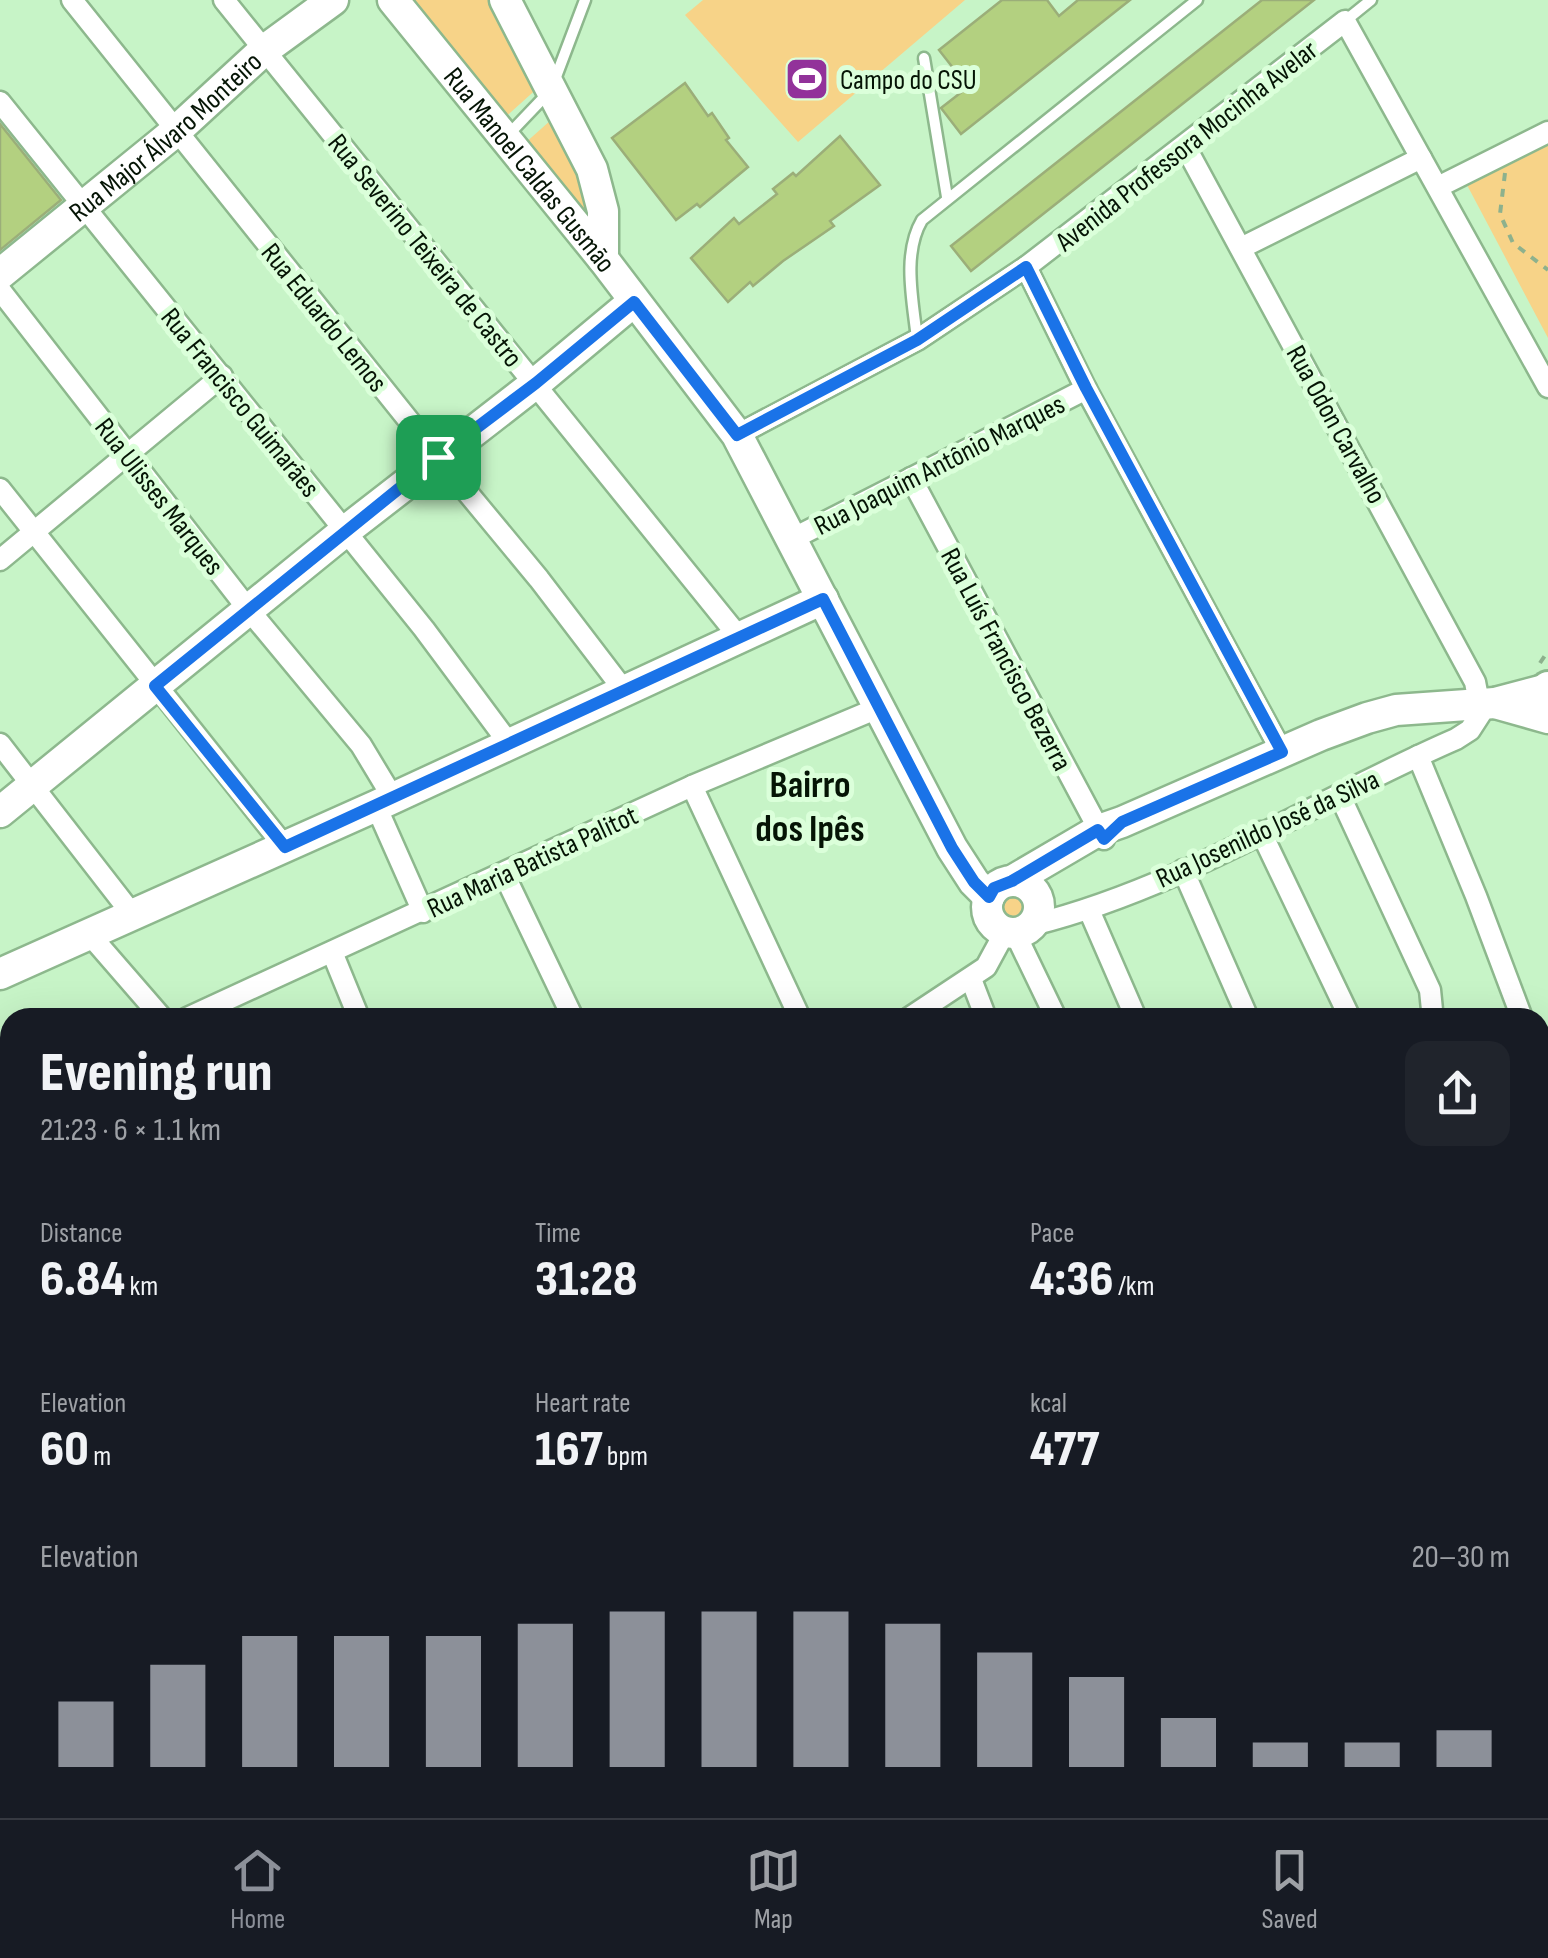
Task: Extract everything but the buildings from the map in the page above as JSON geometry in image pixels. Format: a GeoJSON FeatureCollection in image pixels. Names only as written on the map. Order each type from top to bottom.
{"type":"FeatureCollection","features":[{"type":"Feature","properties":{"kind":"main road","name":"Rua Major Álvaro Monteiro"},"geometry":{"type":"LineString","coordinates":[[0,274],[176,132],[263,51],[333,0]]}},
{"type":"Feature","properties":{"kind":"main road","name":"Rua Manoel Caldas Gusmão"},"geometry":{"type":"LineString","coordinates":[[394,0],[737,435],[964,868],[1000,889]]}},
{"type":"Feature","properties":{"kind":"main road"},"geometry":{"type":"LineString","coordinates":[[505,0],[592,169],[603,211],[602,260]]}},
{"type":"Feature","properties":{"kind":"main road"},"geometry":{"type":"LineString","coordinates":[[0,812],[634,302]]}},
{"type":"Feature","properties":{"kind":"main road"},"geometry":{"type":"LineString","coordinates":[[0,974],[823,599]]}},
{"type":"Feature","properties":{"kind":"main road"},"geometry":{"type":"LineString","coordinates":[[1023,924],[989,918],[1000,889],[1108,830],[1321,735],[1396,710],[1488,704],[1548,688]]}},
{"type":"Feature","properties":{"kind":"main road"},"geometry":{"type":"LineString","coordinates":[[1488,704],[1548,718]]}},
{"type":"Feature","properties":{"kind":"main road"},"geometry":{"type":"LineString","coordinates":[[1023,924],[1066,866],[1108,830]]}},
{"type":"Feature","properties":{"kind":"main road"},"geometry":{"type":"LineString","coordinates":[[1000,889],[1030,888],[1023,924]]}},
{"type":"Feature","properties":{"kind":"street","name":"Rua Eduardo Lemos"},"geometry":{"type":"LineString","coordinates":[[72,0],[539,578],[623,689]]}},
{"type":"Feature","properties":{"kind":"street","name":"Rua Severino Teixeira de Castro"},"geometry":{"type":"LineString","coordinates":[[224,0],[739,637]]}},
{"type":"Feature","properties":{"kind":"street","name":"Avenida Professora Mocinha Avelar"},"geometry":{"type":"LineString","coordinates":[[737,435],[917,340],[1026,267],[1346,21]]}},
{"type":"Feature","properties":{"kind":"street"},"geometry":{"type":"LineString","coordinates":[[1346,21],[1548,387]]}},
{"type":"Feature","properties":{"kind":"street","name":"Rua Francisco Guimarães"},"geometry":{"type":"LineString","coordinates":[[0,102],[424,629],[508,742]]}},
{"type":"Feature","properties":{"kind":"street"},"geometry":{"type":"LineString","coordinates":[[1438,187],[1541,136]]}},
{"type":"Feature","properties":{"kind":"street","name":"Rua Odon Carvalho"},"geometry":{"type":"LineString","coordinates":[[1186,146],[1488,704]]}},
{"type":"Feature","properties":{"kind":"street"},"geometry":{"type":"LineString","coordinates":[[1240,248],[1421,158]]}},
{"type":"Feature","properties":{"kind":"street"},"geometry":{"type":"LineString","coordinates":[[1026,267],[1086,388],[1282,752]]}},
{"type":"Feature","properties":{"kind":"street","name":"Rua Ulisses Marques"},"geometry":{"type":"LineString","coordinates":[[0,290],[248,609],[361,746],[423,912]]}},
{"type":"Feature","properties":{"kind":"street"},"geometry":{"type":"LineString","coordinates":[[0,560],[222,376]]}},
{"type":"Feature","properties":{"kind":"street","name":"Rua Joaquim Antônio Marques"},"geometry":{"type":"LineString","coordinates":[[792,539],[1086,388]]}},
{"type":"Feature","properties":{"kind":"street","name":"Rua Luís Francisco Bezerra"},"geometry":{"type":"LineString","coordinates":[[911,478],[1108,830]]}},
{"type":"Feature","properties":{"kind":"street"},"geometry":{"type":"LineString","coordinates":[[0,489],[285,847]]}},
{"type":"Feature","properties":{"kind":"street","name":"Rua Josenildo José da Silva"},"geometry":{"type":"LineString","coordinates":[[1023,924],[1088,910],[1340,796],[1456,740],[1470,730],[1488,704]]}},
{"type":"Feature","properties":{"kind":"street","name":"Rua Maria Batista Palitot"},"geometry":{"type":"LineString","coordinates":[[209,1008],[692,786],[878,708]]}},
{"type":"Feature","properties":{"kind":"street"},"geometry":{"type":"LineString","coordinates":[[0,744],[132,914]]}},
{"type":"Feature","properties":{"kind":"street"},"geometry":{"type":"LineString","coordinates":[[1418,756],[1518,1008]]}},
{"type":"Feature","properties":{"kind":"street"},"geometry":{"type":"LineString","coordinates":[[692,786],[795,1008]]}},
{"type":"Feature","properties":{"kind":"street"},"geometry":{"type":"LineString","coordinates":[[1340,796],[1430,990],[1432,1008]]}},
{"type":"Feature","properties":{"kind":"street"},"geometry":{"type":"LineString","coordinates":[[1262,832],[1345,1008]]}},
{"type":"Feature","properties":{"kind":"street"},"geometry":{"type":"LineString","coordinates":[[1183,870],[1244,1008]]}},
{"type":"Feature","properties":{"kind":"street"},"geometry":{"type":"LineString","coordinates":[[504,874],[568,1008]]}},
{"type":"Feature","properties":{"kind":"street"},"geometry":{"type":"LineString","coordinates":[[1088,910],[1132,1008]]}},
{"type":"Feature","properties":{"kind":"street"},"geometry":{"type":"LineString","coordinates":[[925,1008],[971,980],[1023,924],[1052,1008]]}},
{"type":"Feature","properties":{"kind":"street"},"geometry":{"type":"LineString","coordinates":[[90,935],[153,1008]]}},
{"type":"Feature","properties":{"kind":"street"},"geometry":{"type":"LineString","coordinates":[[332,952],[355,1008]]}},
{"type":"Feature","properties":{"kind":"street"},"geometry":{"type":"LineString","coordinates":[[971,980],[982,1008]]}},
{"type":"Feature","properties":{"kind":"lane"},"geometry":{"type":"LineString","coordinates":[[504,140],[551,90],[585,0]]}},
{"type":"Feature","properties":{"kind":"lane"},"geometry":{"type":"LineString","coordinates":[[917,340],[912,240],[922,220],[1197,0]]}},
{"type":"Feature","properties":{"kind":"lane","name":"Avenida Professora Mocinha Avelar"},"geometry":{"type":"LineString","coordinates":[[1346,21],[1371,0]]}},
{"type":"Feature","properties":{"kind":"lane"},"geometry":{"type":"LineString","coordinates":[[924,58],[947,198]]}},
{"type":"Feature","properties":{"kind":"path"},"geometry":{"type":"LineString","coordinates":[[1541,136],[1505,172],[1500,214],[1513,243],[1548,270]]}},
{"type":"Feature","properties":{"kind":"shaded area"},"geometry":{"type":"Polygon","coordinates":[[[404,0],[498,0],[541,85],[501,121],[404,0]]]}},
{"type":"Feature","properties":{"kind":"shaded area","name":"Campo do CSU"},"geometry":{"type":"Polygon","coordinates":[[[703,0],[965,0],[798,142],[685,15],[703,0]]]}},
{"type":"Feature","properties":{"kind":"shaded area"},"geometry":{"type":"Polygon","coordinates":[[[551,120],[583,183],[594,235],[523,145],[551,120]]]}},
{"type":"Feature","properties":{"kind":"shaded area"},"geometry":{"type":"Polygon","coordinates":[[[1548,142],[1548,338],[1467,185],[1548,142]]]}},
{"type":"Feature","properties":{"kind":"shaded area"},"geometry":{"type":"Polygon","coordinates":[[[1014,892],[1028,901],[1029,907],[1020,921],[1014,922],[1000,913],[999,907],[1008,893],[1014,892]]]}},
{"type":"Feature","properties":{"kind":"place","name":"Campo do CSU"},"geometry":{"type":"Point","coordinates":[807,79]}},
{"type":"Feature","properties":{"kind":"district","name":"Bairro dos Ipês"},"geometry":{"type":"Point","coordinates":[810,806]}},
{"type":"Feature","properties":{"kind":"route"},"geometry":{"type":"LineString","coordinates":[[1026,267],[1086,388],[1282,752],[1122,822],[1104,839],[1098,830],[1012,881],[1002,883],[989,897],[952,848],[823,599],[285,847],[155,686],[438,457],[634,302],[737,435],[917,340],[1026,267]]}}]}
